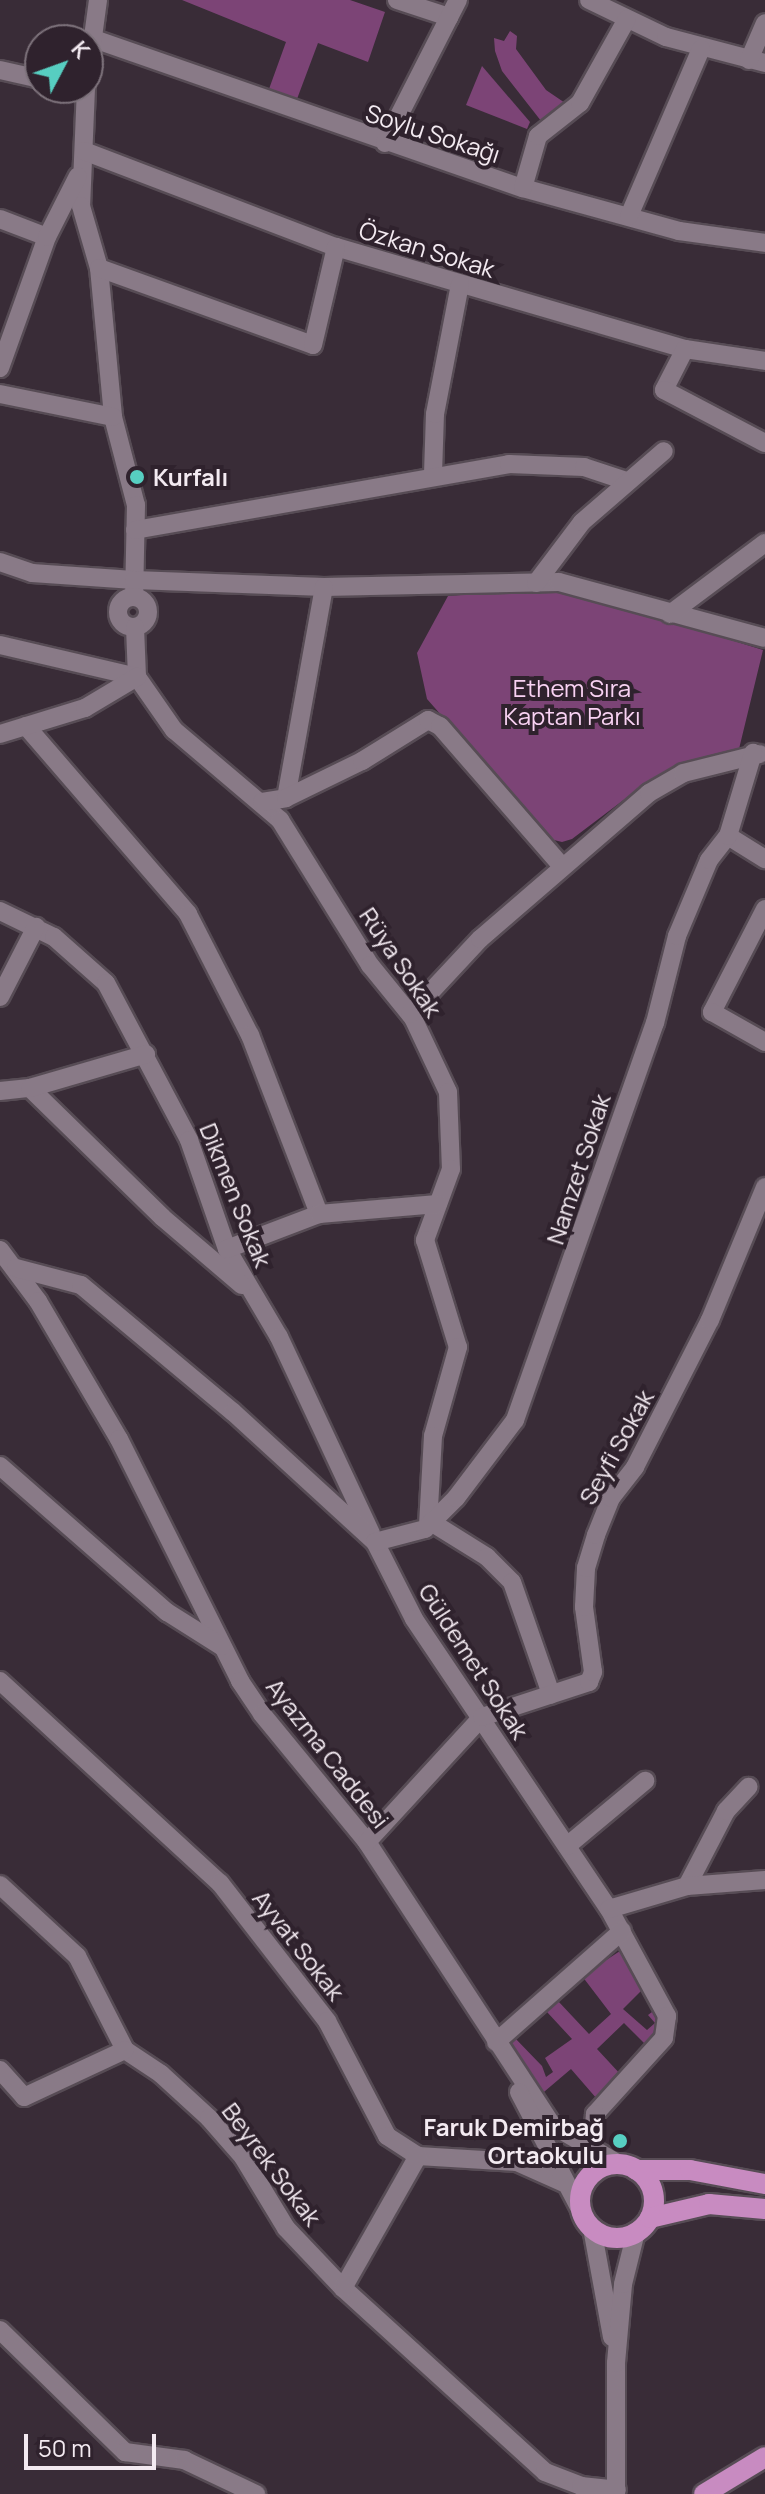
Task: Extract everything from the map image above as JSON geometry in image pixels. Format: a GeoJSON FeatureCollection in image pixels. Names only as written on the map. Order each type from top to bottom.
{"type":"FeatureCollection","features":[{"type":"Feature","properties":{"kind":"main road"},"geometry":{"type":"LineString","coordinates":[[764,2209],[709,2204],[608,2237],[587,2220],[587,2178],[628,2167],[690,2170],[765,2185]]}},
{"type":"Feature","properties":{"kind":"main road"},"geometry":{"type":"LineString","coordinates":[[628,2167],[653,2194],[643,2225]]}},
{"type":"Feature","properties":{"kind":"main road"},"geometry":{"type":"LineString","coordinates":[[704,2494],[765,2457]]}},
{"type":"Feature","properties":{"kind":"street"},"geometry":{"type":"LineString","coordinates":[[96,24],[98,0]]}},
{"type":"Feature","properties":{"kind":"street"},"geometry":{"type":"LineString","coordinates":[[397,0],[449,17]]}},
{"type":"Feature","properties":{"kind":"street"},"geometry":{"type":"LineString","coordinates":[[385,143],[458,0]]}},
{"type":"Feature","properties":{"kind":"street"},"geometry":{"type":"LineString","coordinates":[[589,0],[701,49],[757,61],[765,23]]}},
{"type":"Feature","properties":{"kind":"street"},"geometry":{"type":"LineString","coordinates":[[523,188],[538,136],[580,103],[627,19]]}},
{"type":"Feature","properties":{"kind":"street","name":"Soylu Sokağı"},"geometry":{"type":"LineString","coordinates":[[104,43],[385,143],[523,188],[679,231],[765,243]]}},
{"type":"Feature","properties":{"kind":"street"},"geometry":{"type":"LineString","coordinates":[[629,216],[701,49]]}},
{"type":"Feature","properties":{"kind":"street"},"geometry":{"type":"LineString","coordinates":[[0,70],[24,75]]}},
{"type":"Feature","properties":{"kind":"street"},"geometry":{"type":"LineString","coordinates":[[85,104],[81,206],[99,268],[113,417],[136,505],[134,588],[118,612],[122,621],[135,627],[137,677]]}},
{"type":"Feature","properties":{"kind":"street","name":"Özkan Sokak"},"geometry":{"type":"LineString","coordinates":[[84,151],[336,247],[685,349],[765,361]]}},
{"type":"Feature","properties":{"kind":"street"},"geometry":{"type":"LineString","coordinates":[[0,368],[47,237],[81,170]]}},
{"type":"Feature","properties":{"kind":"street"},"geometry":{"type":"LineString","coordinates":[[0,219],[47,237]]}},
{"type":"Feature","properties":{"kind":"street"},"geometry":{"type":"LineString","coordinates":[[99,268],[313,345],[336,247]]}},
{"type":"Feature","properties":{"kind":"street"},"geometry":{"type":"LineString","coordinates":[[433,474],[435,414],[460,284]]}},
{"type":"Feature","properties":{"kind":"street"},"geometry":{"type":"LineString","coordinates":[[685,349],[664,390],[765,443]]}},
{"type":"Feature","properties":{"kind":"street"},"geometry":{"type":"LineString","coordinates":[[0,394],[113,417]]}},
{"type":"Feature","properties":{"kind":"street"},"geometry":{"type":"LineString","coordinates":[[536,583],[582,522],[664,451]]}},
{"type":"Feature","properties":{"kind":"street"},"geometry":{"type":"LineString","coordinates":[[135,530],[433,474],[554,464],[626,481]]}},
{"type":"Feature","properties":{"kind":"street"},"geometry":{"type":"LineString","coordinates":[[670,614],[765,543]]}},
{"type":"Feature","properties":{"kind":"street"},"geometry":{"type":"LineString","coordinates":[[0,562],[32,573],[134,588],[559,582],[765,638]]}},
{"type":"Feature","properties":{"kind":"street"},"geometry":{"type":"LineString","coordinates":[[286,798],[324,587]]}},
{"type":"Feature","properties":{"kind":"street"},"geometry":{"type":"LineString","coordinates":[[0,645],[137,677]]}},
{"type":"Feature","properties":{"kind":"street"},"geometry":{"type":"LineString","coordinates":[[0,734],[85,708],[137,677]]}},
{"type":"Feature","properties":{"kind":"street","name":"Rüya Sokak"},"geometry":{"type":"LineString","coordinates":[[137,677],[174,730],[280,820],[370,965],[410,1014],[448,1092],[451,1169],[425,1240],[458,1347],[433,1436],[430,1524]]}},
{"type":"Feature","properties":{"kind":"street"},"geometry":{"type":"LineString","coordinates":[[262,802],[286,798],[362,761],[428,720],[440,726],[561,865]]}},
{"type":"Feature","properties":{"kind":"street"},"geometry":{"type":"LineString","coordinates":[[26,726],[188,914],[250,1035],[319,1214]]}},
{"type":"Feature","properties":{"kind":"street"},"geometry":{"type":"LineString","coordinates":[[410,1014],[480,939],[561,865],[649,793],[683,773],[759,754]]}},
{"type":"Feature","properties":{"kind":"street","name":"Namzet Sokak"},"geometry":{"type":"LineString","coordinates":[[375,1542],[392,1542],[430,1524],[456,1498],[515,1420],[655,1023],[677,936],[709,860],[728,836],[759,754]]}},
{"type":"Feature","properties":{"kind":"street"},"geometry":{"type":"LineString","coordinates":[[728,836],[765,859]]}},
{"type":"Feature","properties":{"kind":"street"},"geometry":{"type":"LineString","coordinates":[[765,909],[712,1012],[765,1042]]}},
{"type":"Feature","properties":{"kind":"street","name":"Dikmen Sokak"},"geometry":{"type":"LineString","coordinates":[[0,911],[36,927],[106,983],[189,1140],[227,1249],[279,1337],[375,1542]]}},
{"type":"Feature","properties":{"kind":"street"},"geometry":{"type":"LineString","coordinates":[[0,997],[36,927]]}},
{"type":"Feature","properties":{"kind":"street"},"geometry":{"type":"LineString","coordinates":[[0,1091],[30,1088],[146,1054]]}},
{"type":"Feature","properties":{"kind":"street"},"geometry":{"type":"LineString","coordinates":[[30,1088],[162,1217],[252,1293]]}},
{"type":"Feature","properties":{"kind":"street","name":"Seyfi Sokak"},"geometry":{"type":"LineString","coordinates":[[482,1717],[589,1682],[593,1672],[584,1607],[586,1568],[596,1535],[611,1498],[635,1467],[710,1320],[765,1187]]}},
{"type":"Feature","properties":{"kind":"street"},"geometry":{"type":"LineString","coordinates":[[227,1249],[319,1214],[438,1204]]}},
{"type":"Feature","properties":{"kind":"street","name":"Ayazma Caddesi"},"geometry":{"type":"LineString","coordinates":[[0,1250],[16,1268],[119,1439],[223,1648],[297,1762],[367,1842],[552,2125],[628,2167]]}},
{"type":"Feature","properties":{"kind":"street","name":"Güldemet Sokak"},"geometry":{"type":"LineString","coordinates":[[16,1268],[81,1285],[233,1412],[375,1542],[414,1619],[609,1909],[658,1997],[668,2027],[664,2038],[595,2114],[592,2148]]}},
{"type":"Feature","properties":{"kind":"street"},"geometry":{"type":"LineString","coordinates":[[0,1466],[167,1612],[223,1648]]}},
{"type":"Feature","properties":{"kind":"street"},"geometry":{"type":"LineString","coordinates":[[430,1524],[487,1557],[512,1582],[551,1694]]}},
{"type":"Feature","properties":{"kind":"street","name":"Ayvat Sokak"},"geometry":{"type":"LineString","coordinates":[[0,1681],[220,1883],[327,2021],[387,2136],[418,2156]]}},
{"type":"Feature","properties":{"kind":"street"},"geometry":{"type":"LineString","coordinates":[[367,1842],[482,1717]]}},
{"type":"Feature","properties":{"kind":"street"},"geometry":{"type":"LineString","coordinates":[[567,1846],[645,1781]]}},
{"type":"Feature","properties":{"kind":"street"},"geometry":{"type":"LineString","coordinates":[[687,1886],[726,1811],[748,1787]]}},
{"type":"Feature","properties":{"kind":"street"},"geometry":{"type":"LineString","coordinates":[[609,1909],[687,1886],[765,1880]]}},
{"type":"Feature","properties":{"kind":"street","name":"Beyrek Sokak"},"geometry":{"type":"LineString","coordinates":[[0,1885],[77,1956],[125,2050],[161,2074],[209,2118],[243,2157],[286,2228],[343,2288],[545,2472],[581,2486],[615,2493]]}},
{"type":"Feature","properties":{"kind":"street"},"geometry":{"type":"LineString","coordinates":[[616,2363],[587,2220],[564,2183],[496,2042],[622,1931]]}},
{"type":"Feature","properties":{"kind":"street"},"geometry":{"type":"LineString","coordinates":[[0,2070],[24,2097],[125,2050]]}},
{"type":"Feature","properties":{"kind":"street"},"geometry":{"type":"LineString","coordinates":[[343,2288],[418,2156],[517,2162],[564,2183]]}},
{"type":"Feature","properties":{"kind":"street"},"geometry":{"type":"LineString","coordinates":[[764,2209],[765,2185]]}},
{"type":"Feature","properties":{"kind":"street"},"geometry":{"type":"LineString","coordinates":[[615,2493],[616,2363],[623,2284],[643,2225]]}},
{"type":"Feature","properties":{"kind":"street"},"geometry":{"type":"LineString","coordinates":[[0,2330],[125,2452],[184,2460],[256,2494]]}},
{"type":"Feature","properties":{"kind":"green space"},"geometry":{"type":"Polygon","coordinates":[[[182,0],[350,0],[385,12],[368,62],[318,43],[297,99],[269,89],[286,42],[182,0]]]}},
{"type":"Feature","properties":{"kind":"green space"},"geometry":{"type":"Polygon","coordinates":[[[510,31],[517,36],[516,49],[546,90],[568,105],[545,126],[502,71],[494,38],[504,41],[510,31]]]}},
{"type":"Feature","properties":{"kind":"green space"},"geometry":{"type":"Polygon","coordinates":[[[482,66],[530,122],[527,129],[466,105],[482,66]]]}},
{"type":"Feature","properties":{"kind":"green space","name":"Ethem Sıra Kaptan Parkı"},"geometry":{"type":"Polygon","coordinates":[[[561,587],[763,650],[739,749],[650,780],[572,839],[562,842],[550,839],[427,699],[417,653],[448,596],[561,587]]]}},
{"type":"Feature","properties":{"kind":"green space"},"geometry":{"type":"Polygon","coordinates":[[[623,1949],[652,2002],[641,1991],[623,2009],[647,2030],[655,2023],[648,2015],[652,2012],[663,2025],[649,2048],[624,2023],[597,2049],[622,2076],[597,2099],[571,2069],[538,2097],[505,2043],[513,2036],[542,2066],[546,2077],[553,2072],[545,2058],[572,2039],[547,2012],[532,2025],[529,2022],[558,2001],[589,2034],[611,2014],[582,1976],[623,1949]]]}},
{"type":"Feature","properties":{"kind":"place","name":"Kurfalı"},"geometry":{"type":"Point","coordinates":[137,477]}},
{"type":"Feature","properties":{"kind":"place","name":"Faruk Demirbağ Ortaokulu"},"geometry":{"type":"Point","coordinates":[620,2141]}}]}
